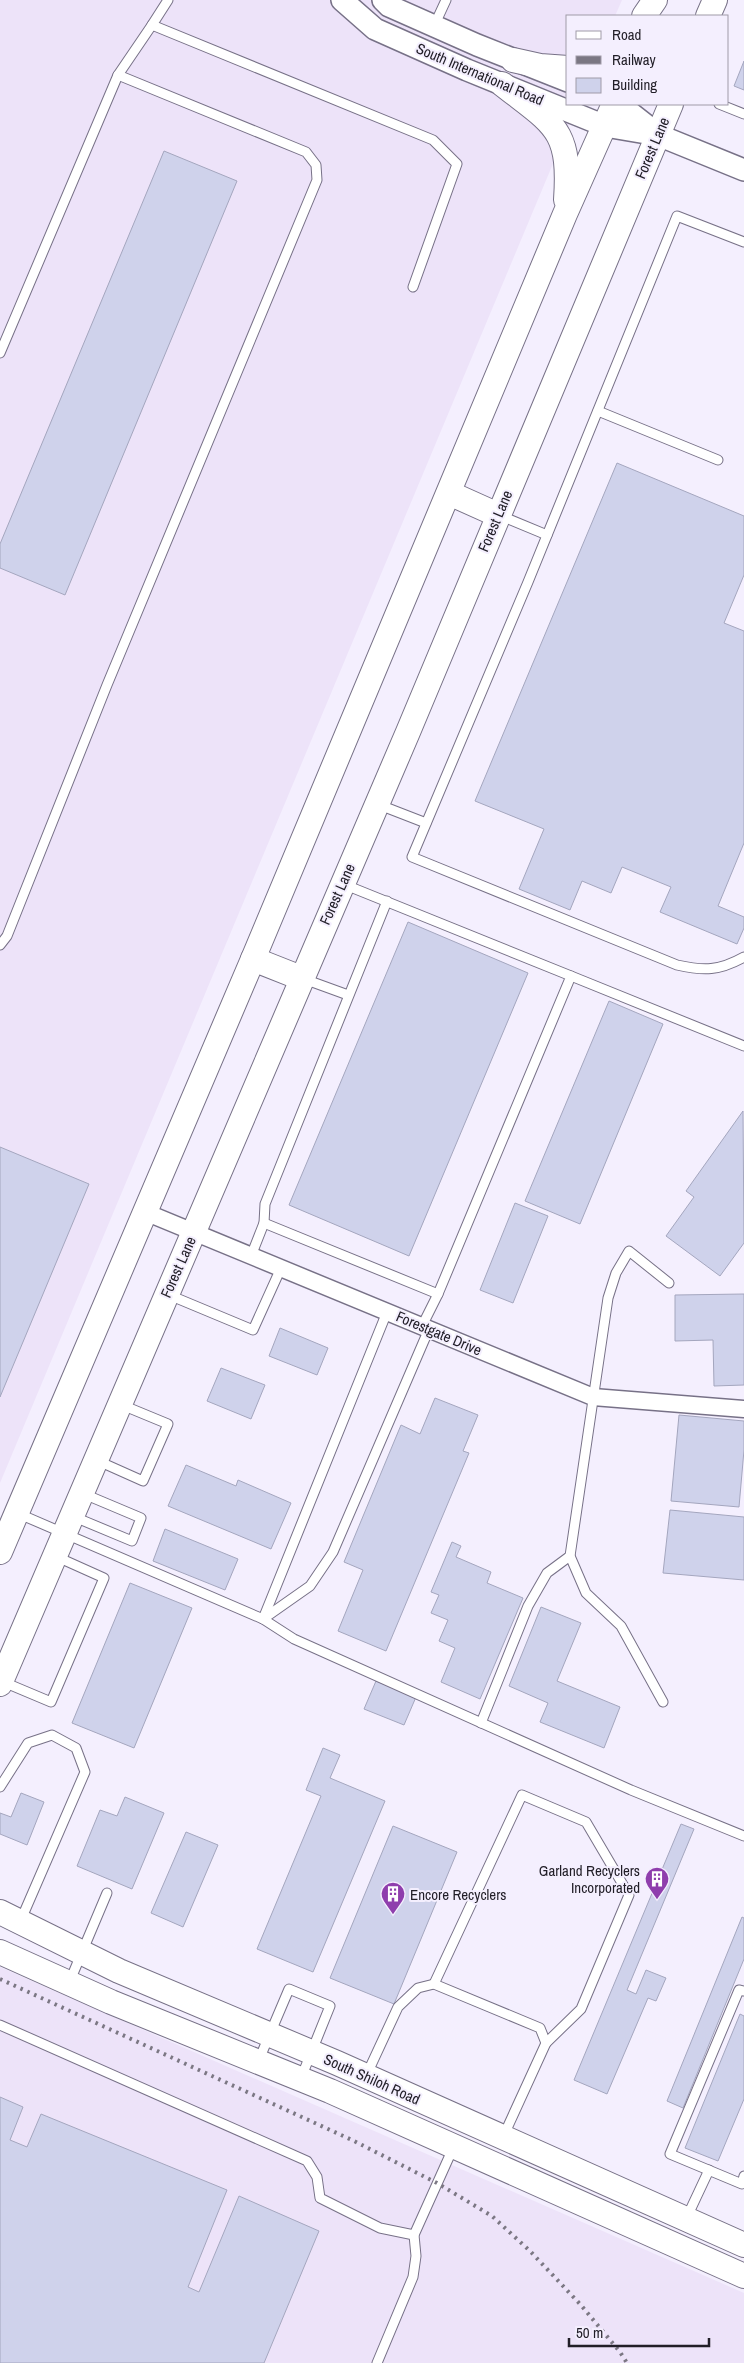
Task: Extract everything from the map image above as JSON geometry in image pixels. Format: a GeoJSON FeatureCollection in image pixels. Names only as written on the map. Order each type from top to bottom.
{"type":"FeatureCollection","features":[{"type":"Feature","properties":{"kind":"main road"},"geometry":{"type":"LineString","coordinates":[[645,15],[655,0]]}},
{"type":"Feature","properties":{"kind":"main road"},"geometry":{"type":"LineString","coordinates":[[654,15],[661,0]]}},
{"type":"Feature","properties":{"kind":"main road"},"geometry":{"type":"LineString","coordinates":[[708,15],[715,0]]}},
{"type":"Feature","properties":{"kind":"main road"},"geometry":{"type":"LineString","coordinates":[[513,60],[540,66],[566,68]]}},
{"type":"Feature","properties":{"kind":"main road"},"geometry":{"type":"LineString","coordinates":[[502,84],[547,120],[559,134],[566,150],[568,168],[565,214]]}},
{"type":"Feature","properties":{"kind":"main road"},"geometry":{"type":"LineString","coordinates":[[0,1552],[253,959],[565,214],[614,105]]}},
{"type":"Feature","properties":{"kind":"main road","name":"Forest Lane"},"geometry":{"type":"LineString","coordinates":[[1,1682],[377,804],[671,105]]}},
{"type":"Feature","properties":{"kind":"main road"},"geometry":{"type":"LineString","coordinates":[[449,493],[498,515]]}},
{"type":"Feature","properties":{"kind":"main road"},"geometry":{"type":"LineString","coordinates":[[253,959],[301,978]]}},
{"type":"Feature","properties":{"kind":"main road","name":"South Shiloh Road"},"geometry":{"type":"LineString","coordinates":[[10,1917],[119,1971],[366,2076],[744,2245]]}},
{"type":"Feature","properties":{"kind":"main road","name":"South Shiloh Road"},"geometry":{"type":"LineString","coordinates":[[0,1952],[69,1984],[300,2079],[454,2146],[744,2276]]}},
{"type":"Feature","properties":{"kind":"street","name":"South International Road"},"geometry":{"type":"LineString","coordinates":[[342,0],[375,29],[502,84],[605,126],[658,135],[744,170]]}},
{"type":"Feature","properties":{"kind":"street","name":"South International Road"},"geometry":{"type":"LineString","coordinates":[[382,0],[389,6],[434,26],[566,81]]}},
{"type":"Feature","properties":{"kind":"street","name":"South International Road"},"geometry":{"type":"LineString","coordinates":[[620,105],[658,135]]}},
{"type":"Feature","properties":{"kind":"street","name":"Forestgate Drive"},"geometry":{"type":"LineString","coordinates":[[145,1212],[593,1397],[744,1409]]}},
{"type":"Feature","properties":{"kind":"lane"},"geometry":{"type":"LineString","coordinates":[[0,353],[118,75],[168,0]]}},
{"type":"Feature","properties":{"kind":"lane"},"geometry":{"type":"LineString","coordinates":[[434,26],[446,0]]}},
{"type":"Feature","properties":{"kind":"lane"},"geometry":{"type":"LineString","coordinates":[[152,25],[433,140],[457,164],[414,287]]}},
{"type":"Feature","properties":{"kind":"lane"},"geometry":{"type":"LineString","coordinates":[[0,945],[8,936],[111,676],[317,180],[316,165],[306,152],[118,75]]}},
{"type":"Feature","properties":{"kind":"lane"},"geometry":{"type":"LineString","coordinates":[[722,105],[744,114]]}},
{"type":"Feature","properties":{"kind":"lane"},"geometry":{"type":"LineString","coordinates":[[744,242],[677,216],[547,535],[412,856],[677,965],[704,971],[730,966],[744,957]]}},
{"type":"Feature","properties":{"kind":"lane"},"geometry":{"type":"LineString","coordinates":[[598,411],[718,460]]}},
{"type":"Feature","properties":{"kind":"lane"},"geometry":{"type":"LineString","coordinates":[[498,515],[547,535]]}},
{"type":"Feature","properties":{"kind":"lane"},"geometry":{"type":"LineString","coordinates":[[377,804],[426,823]]}},
{"type":"Feature","properties":{"kind":"lane"},"geometry":{"type":"LineString","coordinates":[[342,884],[744,1046]]}},
{"type":"Feature","properties":{"kind":"lane"},"geometry":{"type":"LineString","coordinates":[[251,1256],[264,1223],[265,1204],[387,901]]}},
{"type":"Feature","properties":{"kind":"lane"},"geometry":{"type":"LineString","coordinates":[[263,1619],[310,1586],[333,1552],[571,976]]}},
{"type":"Feature","properties":{"kind":"lane"},"geometry":{"type":"LineString","coordinates":[[301,978],[348,995]]}},
{"type":"Feature","properties":{"kind":"lane"},"geometry":{"type":"LineString","coordinates":[[264,1223],[438,1294]]}},
{"type":"Feature","properties":{"kind":"lane"},"geometry":{"type":"LineString","coordinates":[[663,1702],[621,1626],[586,1594],[570,1556],[608,1298],[616,1273],[629,1252],[669,1283]]}},
{"type":"Feature","properties":{"kind":"lane"},"geometry":{"type":"LineString","coordinates":[[166,1294],[253,1330],[281,1268]]}},
{"type":"Feature","properties":{"kind":"lane"},"geometry":{"type":"LineString","coordinates":[[263,1619],[386,1312]]}},
{"type":"Feature","properties":{"kind":"lane"},"geometry":{"type":"LineString","coordinates":[[95,1460],[143,1481],[168,1424],[119,1404]]}},
{"type":"Feature","properties":{"kind":"lane"},"geometry":{"type":"LineString","coordinates":[[17,1513],[132,1541],[141,1518],[81,1492]]}},
{"type":"Feature","properties":{"kind":"lane"},"geometry":{"type":"LineString","coordinates":[[68,1524],[263,1619],[294,1639],[632,1790],[744,1836]]}},
{"type":"Feature","properties":{"kind":"lane"},"geometry":{"type":"LineString","coordinates":[[1,1682],[51,1702],[104,1578],[54,1556]]}},
{"type":"Feature","properties":{"kind":"lane"},"geometry":{"type":"LineString","coordinates":[[481,1722],[528,1606],[547,1573],[570,1556]]}},
{"type":"Feature","properties":{"kind":"lane"},"geometry":{"type":"LineString","coordinates":[[0,1787],[3,1776],[28,1743],[52,1735],[76,1748],[85,1772],[10,1917]]}},
{"type":"Feature","properties":{"kind":"lane"},"geometry":{"type":"LineString","coordinates":[[434,1984],[522,1795],[586,1822],[629,1895],[581,2009],[546,2044],[503,2138]]}},
{"type":"Feature","properties":{"kind":"lane"},"geometry":{"type":"LineString","coordinates":[[69,1984],[107,1893]]}},
{"type":"Feature","properties":{"kind":"lane"},"geometry":{"type":"LineString","coordinates":[[366,2076],[398,2007],[418,1988],[434,1984],[540,2028],[546,2044]]}},
{"type":"Feature","properties":{"kind":"lane"},"geometry":{"type":"LineString","coordinates":[[258,2062],[289,1989],[330,2006],[300,2079]]}},
{"type":"Feature","properties":{"kind":"lane"},"geometry":{"type":"LineString","coordinates":[[744,1991],[740,1990],[670,2154],[742,2184],[744,2176]]}},
{"type":"Feature","properties":{"kind":"lane"},"geometry":{"type":"LineString","coordinates":[[0,2025],[307,2160],[317,2177],[320,2198],[380,2228],[414,2234]]}},
{"type":"Feature","properties":{"kind":"lane"},"geometry":{"type":"LineString","coordinates":[[377,2363],[413,2277],[416,2256],[414,2234],[454,2146]]}},
{"type":"Feature","properties":{"kind":"lane"},"geometry":{"type":"LineString","coordinates":[[686,2220],[709,2170]]}},
{"type":"Feature","properties":{"kind":"shaded area"},"geometry":{"type":"Polygon","coordinates":[[[0,0],[622,0],[615,15],[566,15],[566,105],[578,105],[0,1483],[0,0]]]}},
{"type":"Feature","properties":{"kind":"shaded area"},"geometry":{"type":"Polygon","coordinates":[[[0,1967],[744,2293],[744,2363],[0,2363],[0,1967]]]}},
{"type":"Feature","properties":{"kind":"building"},"geometry":{"type":"Polygon","coordinates":[[[744,61],[744,90],[734,86],[744,61]]]}},
{"type":"Feature","properties":{"kind":"building"},"geometry":{"type":"Polygon","coordinates":[[[164,151],[237,181],[65,595],[0,568],[0,544],[164,151]]]}},
{"type":"Feature","properties":{"kind":"building"},"geometry":{"type":"Polygon","coordinates":[[[617,463],[744,516],[744,575],[724,623],[744,631],[744,843],[718,906],[744,917],[744,928],[737,944],[660,912],[671,887],[622,867],[611,893],[582,881],[570,910],[519,889],[544,829],[475,801],[617,463]]]}},
{"type":"Feature","properties":{"kind":"building"},"geometry":{"type":"Polygon","coordinates":[[[408,922],[528,973],[409,1256],[289,1205],[408,922]]]}},
{"type":"Feature","properties":{"kind":"building"},"geometry":{"type":"Polygon","coordinates":[[[609,1001],[663,1024],[580,1224],[525,1201],[609,1001]]]}},
{"type":"Feature","properties":{"kind":"building"},"geometry":{"type":"Polygon","coordinates":[[[743,1111],[744,1243],[720,1276],[666,1236],[694,1197],[686,1191],[743,1111]]]}},
{"type":"Feature","properties":{"kind":"building"},"geometry":{"type":"Polygon","coordinates":[[[0,1147],[89,1184],[0,1397],[0,1147]]]}},
{"type":"Feature","properties":{"kind":"building"},"geometry":{"type":"Polygon","coordinates":[[[515,1203],[548,1216],[513,1303],[480,1290],[515,1203]]]}},
{"type":"Feature","properties":{"kind":"building"},"geometry":{"type":"Polygon","coordinates":[[[744,1294],[744,1385],[714,1386],[713,1340],[675,1341],[675,1295],[744,1294]]]}},
{"type":"Feature","properties":{"kind":"building"},"geometry":{"type":"Polygon","coordinates":[[[280,1328],[328,1348],[317,1375],[269,1356],[280,1328]]]}},
{"type":"Feature","properties":{"kind":"building"},"geometry":{"type":"Polygon","coordinates":[[[221,1368],[265,1385],[251,1419],[207,1401],[221,1368]]]}},
{"type":"Feature","properties":{"kind":"building"},"geometry":{"type":"Polygon","coordinates":[[[435,1398],[478,1415],[463,1451],[469,1453],[386,1651],[338,1631],[363,1570],[344,1562],[401,1425],[420,1434],[435,1398]]]}},
{"type":"Feature","properties":{"kind":"building"},"geometry":{"type":"Polygon","coordinates":[[[679,1415],[744,1421],[744,1450],[739,1507],[671,1501],[679,1415]]]}},
{"type":"Feature","properties":{"kind":"building"},"geometry":{"type":"Polygon","coordinates":[[[186,1465],[236,1486],[238,1480],[291,1503],[271,1549],[168,1506],[186,1465]]]}},
{"type":"Feature","properties":{"kind":"building"},"geometry":{"type":"Polygon","coordinates":[[[670,1510],[744,1517],[744,1580],[663,1573],[670,1510]]]}},
{"type":"Feature","properties":{"kind":"building"},"geometry":{"type":"Polygon","coordinates":[[[165,1529],[238,1559],[225,1590],[153,1561],[165,1529]]]}},
{"type":"Feature","properties":{"kind":"building"},"geometry":{"type":"Polygon","coordinates":[[[452,1542],[461,1546],[456,1557],[491,1572],[487,1583],[523,1598],[480,1699],[441,1682],[455,1648],[439,1641],[448,1620],[431,1613],[439,1595],[431,1592],[452,1542]]]}},
{"type":"Feature","properties":{"kind":"building"},"geometry":{"type":"Polygon","coordinates":[[[130,1583],[192,1608],[134,1748],[72,1723],[130,1583]]]}},
{"type":"Feature","properties":{"kind":"building"},"geometry":{"type":"Polygon","coordinates":[[[541,1607],[581,1623],[557,1681],[620,1707],[604,1748],[540,1722],[548,1703],[509,1686],[541,1607]]]}},
{"type":"Feature","properties":{"kind":"building"},"geometry":{"type":"Polygon","coordinates":[[[376,1681],[416,1697],[404,1725],[364,1709],[376,1681]]]}},
{"type":"Feature","properties":{"kind":"building"},"geometry":{"type":"Polygon","coordinates":[[[323,1748],[340,1755],[330,1778],[385,1801],[313,1972],[257,1949],[321,1796],[306,1790],[323,1748]]]}},
{"type":"Feature","properties":{"kind":"building"},"geometry":{"type":"Polygon","coordinates":[[[21,1793],[44,1802],[27,1845],[0,1834],[0,1813],[11,1817],[21,1793]]]}},
{"type":"Feature","properties":{"kind":"building"},"geometry":{"type":"Polygon","coordinates":[[[125,1797],[164,1813],[132,1889],[77,1866],[100,1810],[117,1816],[125,1797]]]}},
{"type":"Feature","properties":{"kind":"building","name":"Garland Recyclers Incorporated"},"geometry":{"type":"Polygon","coordinates":[[[681,1824],[694,1829],[627,1990],[636,1994],[646,1970],[666,1978],[656,2001],[648,1998],[607,2094],[574,2080],[681,1824]]]}},
{"type":"Feature","properties":{"kind":"building","name":"Encore Recyclers"},"geometry":{"type":"Polygon","coordinates":[[[393,1826],[457,1852],[394,2004],[330,1978],[393,1826]]]}},
{"type":"Feature","properties":{"kind":"building"},"geometry":{"type":"Polygon","coordinates":[[[186,1832],[218,1845],[183,1927],[151,1913],[186,1832]]]}},
{"type":"Feature","properties":{"kind":"building"},"geometry":{"type":"Polygon","coordinates":[[[742,1917],[744,1918],[744,1959],[683,2108],[667,2101],[742,1917]]]}},
{"type":"Feature","properties":{"kind":"building"},"geometry":{"type":"Polygon","coordinates":[[[740,2014],[744,2016],[744,2099],[718,2161],[685,2148],[740,2014]]]}},
{"type":"Feature","properties":{"kind":"building"},"geometry":{"type":"Polygon","coordinates":[[[0,2097],[23,2107],[10,2140],[27,2147],[41,2114],[227,2190],[188,2287],[199,2292],[239,2196],[319,2231],[264,2363],[0,2363],[0,2097]]]}},
{"type":"Feature","properties":{"kind":"railway"},"geometry":{"type":"LineString","coordinates":[[0,1979],[352,2140],[437,2183],[492,2216],[530,2251],[580,2304],[627,2363]]}},
{"type":"Feature","properties":{"kind":"place","name":"Garland Recyclers Incorporated"},"geometry":{"type":"Point","coordinates":[657,1900]}},
{"type":"Feature","properties":{"kind":"place","name":"Encore Recyclers"},"geometry":{"type":"Point","coordinates":[393,1915]}}]}
